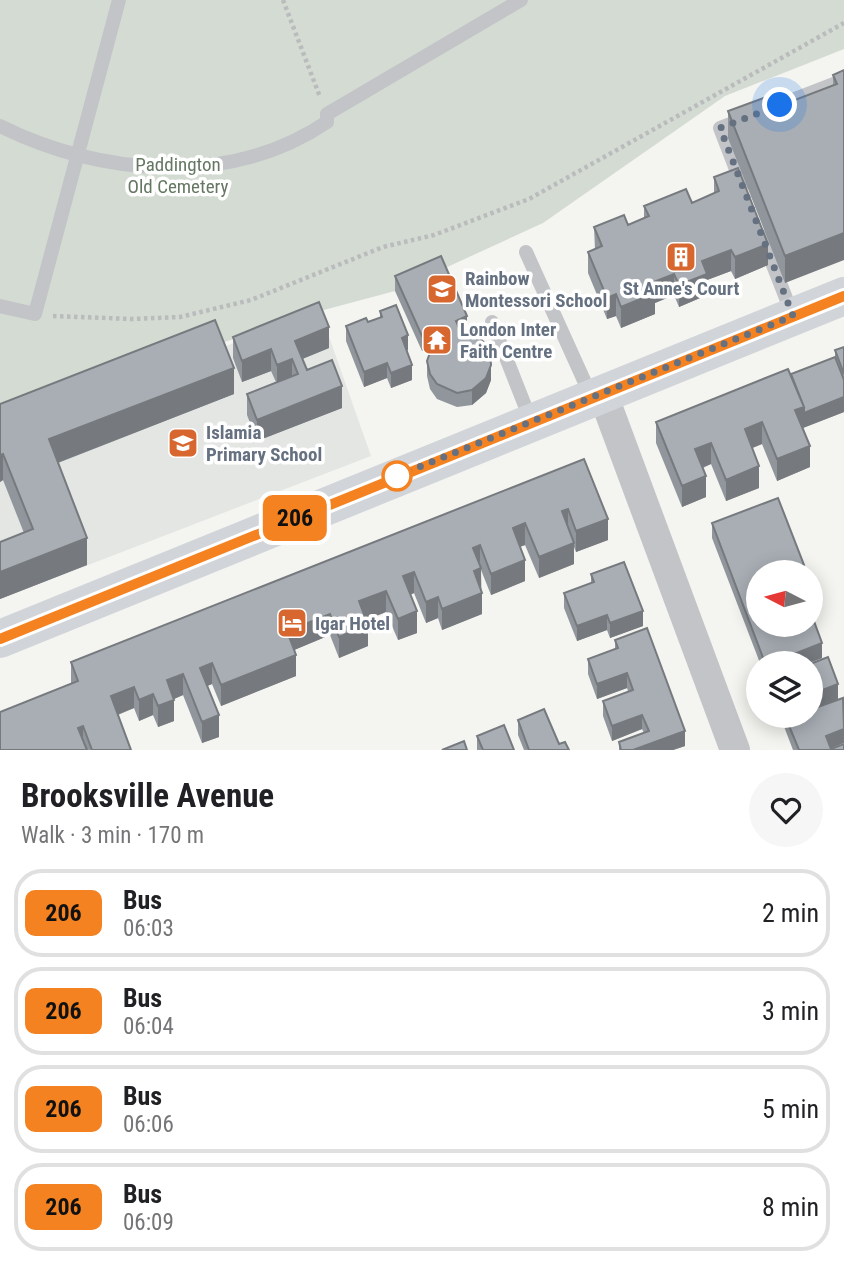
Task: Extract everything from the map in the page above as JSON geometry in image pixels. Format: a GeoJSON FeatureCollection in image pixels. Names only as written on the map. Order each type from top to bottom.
{"type":"FeatureCollection","features":[{"type":"Feature","properties":{"kind":"street"},"geometry":{"type":"LineString","coordinates":[[0,639],[596,394],[844,296]]}},
{"type":"Feature","properties":{"kind":"street"},"geometry":{"type":"LineString","coordinates":[[596,394],[735,750]]}},
{"type":"Feature","properties":{"kind":"lane"},"geometry":{"type":"LineString","coordinates":[[0,306],[35,314],[119,0]]}},
{"type":"Feature","properties":{"kind":"lane"},"geometry":{"type":"LineString","coordinates":[[0,126],[78,154],[133,167],[220,163],[306,136],[327,122],[327,114],[521,0]]}},
{"type":"Feature","properties":{"kind":"lane"},"geometry":{"type":"LineString","coordinates":[[749,204],[720,128],[844,80]]}},
{"type":"Feature","properties":{"kind":"lane"},"geometry":{"type":"LineString","coordinates":[[759,229],[793,316]]}},
{"type":"Feature","properties":{"kind":"lane"},"geometry":{"type":"LineString","coordinates":[[526,252],[596,394]]}},
{"type":"Feature","properties":{"kind":"lane"},"geometry":{"type":"LineString","coordinates":[[492,322],[531,421]]}},
{"type":"Feature","properties":{"kind":"path"},"geometry":{"type":"LineString","coordinates":[[283,0],[327,114]]}},
{"type":"Feature","properties":{"kind":"path"},"geometry":{"type":"LineString","coordinates":[[35,314],[132,319],[180,317],[251,300],[383,247],[434,235],[529,199],[844,23]]}},
{"type":"Feature","properties":{"kind":"shaded area","name":"Islamia Primary School"},"geometry":{"type":"Polygon","coordinates":[[[320,311],[371,456],[0,599],[0,430],[320,311]]]}},
{"type":"Feature","properties":{"kind":"green space","name":"Paddington Old Cemetery"},"geometry":{"type":"Polygon","coordinates":[[[0,0],[844,0],[844,49],[725,96],[543,223],[395,291],[320,311],[0,415],[0,0]]]}},
{"type":"Feature","properties":{"kind":"building"},"geometry":{"type":"Polygon","coordinates":[[[844,70],[844,233],[785,256],[728,111],[769,96],[774,108],[837,84],[833,75],[844,70]]]}},
{"type":"Feature","properties":{"kind":"building","name":"St Anne's Court"},"geometry":{"type":"Polygon","coordinates":[[[738,168],[768,244],[735,257],[731,250],[702,261],[707,274],[679,285],[674,274],[651,283],[655,293],[621,307],[616,294],[607,298],[588,252],[602,246],[594,227],[624,215],[628,225],[649,216],[644,206],[686,189],[692,203],[719,191],[714,177],[738,168]]]}},
{"type":"Feature","properties":{"kind":"building","name":"London Inter Faith Centre"},"geometry":{"type":"Polygon","coordinates":[[[441,256],[467,316],[456,321],[459,328],[475,332],[490,350],[491,365],[486,378],[472,390],[457,393],[437,384],[430,374],[427,361],[434,341],[430,333],[422,336],[395,276],[441,256]]]}},
{"type":"Feature","properties":{"kind":"building"},"geometry":{"type":"Polygon","coordinates":[[[319,302],[329,327],[295,341],[307,370],[332,360],[342,386],[257,420],[247,394],[298,374],[292,359],[277,365],[271,349],[242,361],[233,337],[319,302]]]}},
{"type":"Feature","properties":{"kind":"building"},"geometry":{"type":"Polygon","coordinates":[[[396,305],[408,335],[402,338],[412,365],[391,373],[387,363],[364,372],[346,326],[366,318],[368,322],[382,317],[380,311],[396,305]]]}},
{"type":"Feature","properties":{"kind":"building"},"geometry":{"type":"Polygon","coordinates":[[[215,320],[234,368],[49,439],[87,538],[0,572],[0,542],[33,529],[3,454],[0,455],[0,404],[215,320]]]}},
{"type":"Feature","properties":{"kind":"building"},"geometry":{"type":"Polygon","coordinates":[[[844,347],[844,374],[835,350],[844,347]]]}},
{"type":"Feature","properties":{"kind":"building"},"geometry":{"type":"Polygon","coordinates":[[[835,357],[844,380],[844,397],[804,413],[791,374],[835,357]]]}},
{"type":"Feature","properties":{"kind":"building"},"geometry":{"type":"Polygon","coordinates":[[[788,369],[804,407],[795,410],[810,446],[777,459],[762,422],[745,429],[759,466],[726,480],[711,443],[695,449],[706,476],[682,486],[656,422],[788,369]]]}},
{"type":"Feature","properties":{"kind":"building"},"geometry":{"type":"Polygon","coordinates":[[[584,459],[608,519],[576,531],[568,509],[562,511],[574,543],[539,557],[525,523],[513,528],[525,560],[491,574],[480,545],[473,548],[481,568],[474,571],[482,593],[442,609],[438,597],[426,602],[414,572],[403,576],[417,611],[398,619],[386,591],[359,601],[368,625],[339,637],[330,614],[287,631],[296,655],[221,685],[212,663],[200,668],[219,715],[202,722],[183,674],[167,680],[174,700],[158,706],[153,694],[139,700],[134,687],[111,696],[131,750],[92,750],[83,726],[78,728],[87,750],[0,750],[0,712],[78,681],[71,662],[584,459]]]}},
{"type":"Feature","properties":{"kind":"building"},"geometry":{"type":"Polygon","coordinates":[[[778,498],[802,560],[746,560],[746,613],[712,523],[778,498]]]}},
{"type":"Feature","properties":{"kind":"building"},"geometry":{"type":"Polygon","coordinates":[[[624,562],[643,611],[610,623],[607,615],[577,626],[564,593],[594,582],[591,574],[624,562]]]}},
{"type":"Feature","properties":{"kind":"building"},"geometry":{"type":"Polygon","coordinates":[[[647,628],[685,731],[633,750],[621,750],[619,742],[649,731],[642,715],[612,726],[603,701],[633,690],[627,673],[597,684],[588,659],[618,648],[615,640],[647,628]]]}},
{"type":"Feature","properties":{"kind":"building"},"geometry":{"type":"Polygon","coordinates":[[[755,637],[820,637],[822,643],[802,651],[760,651],[755,637]]]}},
{"type":"Feature","properties":{"kind":"building"},"geometry":{"type":"Polygon","coordinates":[[[828,657],[838,684],[823,690],[823,659],[828,657]]]}},
{"type":"Feature","properties":{"kind":"building"},"geometry":{"type":"Polygon","coordinates":[[[843,698],[844,729],[826,736],[831,749],[844,744],[844,750],[799,750],[790,728],[823,728],[823,705],[843,698]]]}},
{"type":"Feature","properties":{"kind":"building"},"geometry":{"type":"Polygon","coordinates":[[[544,709],[559,744],[565,742],[569,750],[529,750],[518,720],[544,709]]]}},
{"type":"Feature","properties":{"kind":"building"},"geometry":{"type":"Polygon","coordinates":[[[504,725],[514,750],[483,750],[477,736],[504,725]]]}},
{"type":"Feature","properties":{"kind":"building"},"geometry":{"type":"Polygon","coordinates":[[[464,741],[467,750],[442,750],[464,741]]]}},
{"type":"Feature","properties":{"kind":"bus line","name":"206"},"geometry":{"type":"LineString","coordinates":[[0,639],[571,404],[844,296]]}},
{"type":"Feature","properties":{"kind":"place","name":"St Anne's Court"},"geometry":{"type":"Point","coordinates":[681,257]}},
{"type":"Feature","properties":{"kind":"place","name":"Rainbow Montessori School"},"geometry":{"type":"Point","coordinates":[442,289]}},
{"type":"Feature","properties":{"kind":"place","name":"London Inter Faith Centre"},"geometry":{"type":"Point","coordinates":[437,340]}},
{"type":"Feature","properties":{"kind":"place","name":"Islamia Primary School"},"geometry":{"type":"Point","coordinates":[183,443]}},
{"type":"Feature","properties":{"kind":"place","name":"Igar Hotel"},"geometry":{"type":"Point","coordinates":[292,623]}},
{"type":"Feature","properties":{"kind":"route"},"geometry":{"type":"LineString","coordinates":[[397,476],[793,316],[720,128],[780,105]]}}]}
